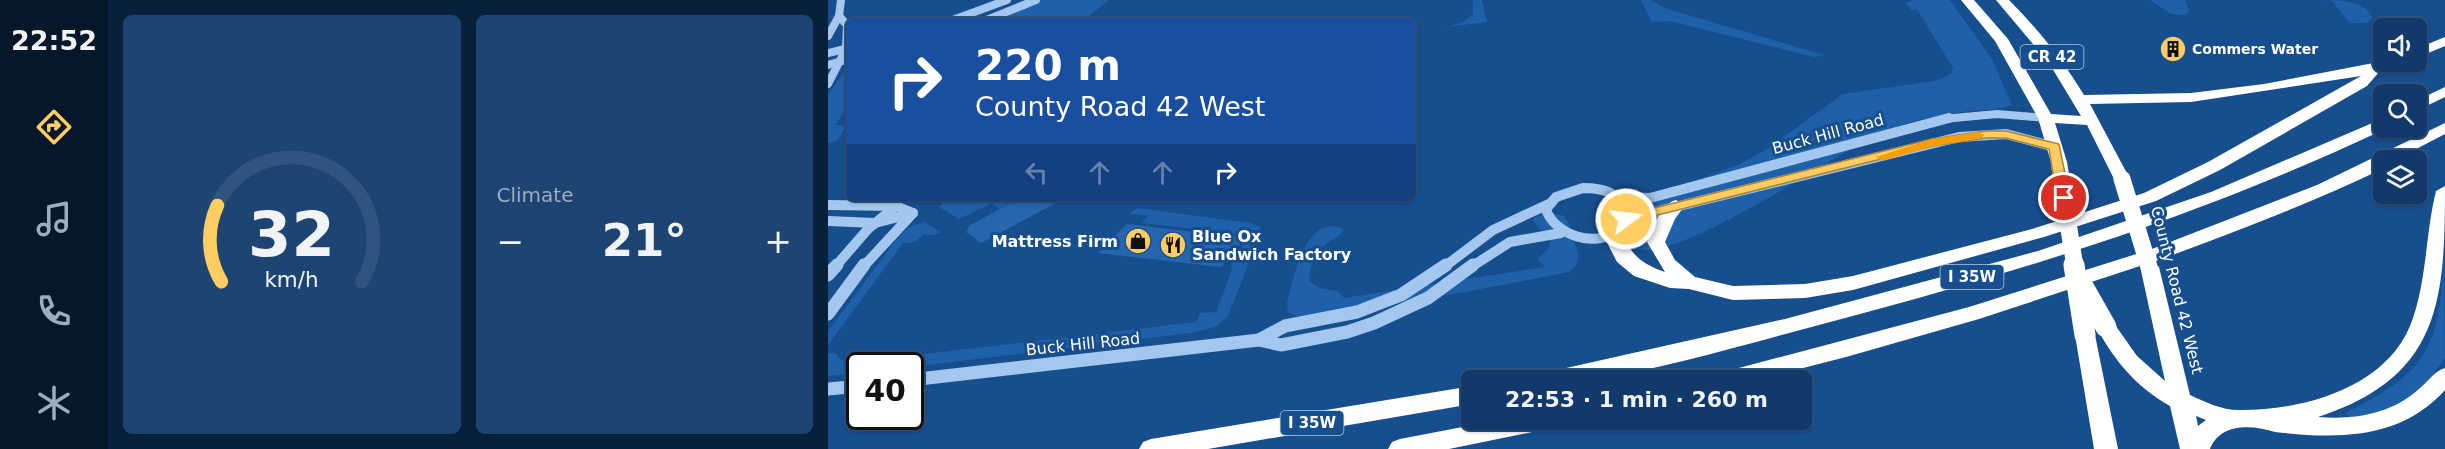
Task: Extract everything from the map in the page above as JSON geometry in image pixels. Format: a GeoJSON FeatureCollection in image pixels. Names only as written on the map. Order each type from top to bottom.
{"type":"FeatureCollection","features":[{"type":"Feature","properties":{"kind":"highway","name":"CR 42"},"geometry":{"type":"LineString","coordinates":[[1967,0],[2001,39],[2046,118],[2055,147],[2076,274],[2096,331],[2106,449]]}},
{"type":"Feature","properties":{"kind":"highway","name":"County Road 42 West"},"geometry":{"type":"LineString","coordinates":[[2002,0],[2037,38],[2080,99],[2094,121],[2122,179],[2144,243],[2192,449]]}},
{"type":"Feature","properties":{"kind":"highway"},"geometry":{"type":"LineString","coordinates":[[2427,49],[2445,41]]}},
{"type":"Feature","properties":{"kind":"highway"},"geometry":{"type":"LineString","coordinates":[[2080,99],[2146,102],[2192,99],[2373,69]]}},
{"type":"Feature","properties":{"kind":"highway"},"geometry":{"type":"LineString","coordinates":[[1611,233],[1624,258],[1641,271],[1670,281],[1689,282],[1733,293],[1805,291],[1853,283],[2038,233],[2150,197],[2214,166],[2361,82],[2373,70]]}},
{"type":"Feature","properties":{"kind":"highway"},"geometry":{"type":"LineString","coordinates":[[2427,100],[2445,91]]}},
{"type":"Feature","properties":{"kind":"highway"},"geometry":{"type":"LineString","coordinates":[[2046,118],[2094,121]]}},
{"type":"Feature","properties":{"kind":"highway","name":"I 35W"},"geometry":{"type":"LineString","coordinates":[[1591,370],[1875,304],[2080,244],[2280,171],[2373,128]]}},
{"type":"Feature","properties":{"kind":"highway","name":"I 35W"},"geometry":{"type":"LineString","coordinates":[[2404,150],[2445,128]]}},
{"type":"Feature","properties":{"kind":"highway","name":"I 35W"},"geometry":{"type":"LineString","coordinates":[[1763,370],[1888,338],[2054,290],[2265,212],[2373,166]]}},
{"type":"Feature","properties":{"kind":"highway"},"geometry":{"type":"LineString","coordinates":[[2198,449],[2202,437],[2219,423],[2238,419],[2279,417],[2331,404],[2353,395],[2374,381],[2400,357],[2412,342],[2425,311],[2445,191]]}},
{"type":"Feature","properties":{"kind":"highway"},"geometry":{"type":"LineString","coordinates":[[1676,205],[1666,219],[1656,242],[1667,264],[1689,282]]}},
{"type":"Feature","properties":{"kind":"highway"},"geometry":{"type":"LineString","coordinates":[[2096,331],[2146,378],[2182,401],[2214,414],[2238,419],[2329,427],[2372,424],[2414,408],[2445,376]]}},
{"type":"Feature","properties":{"kind":"highway","name":"I 35W"},"geometry":{"type":"LineString","coordinates":[[1151,449],[1461,397]]}},
{"type":"Feature","properties":{"kind":"highway"},"geometry":{"type":"LineString","coordinates":[[1401,449],[1497,430]]}},
{"type":"Feature","properties":{"kind":"street"},"geometry":{"type":"LineString","coordinates":[[828,36],[839,16],[841,0]]}},
{"type":"Feature","properties":{"kind":"street"},"geometry":{"type":"LineString","coordinates":[[958,18],[1007,0]]}},
{"type":"Feature","properties":{"kind":"street"},"geometry":{"type":"LineString","coordinates":[[991,18],[1036,0]]}},
{"type":"Feature","properties":{"kind":"street"},"geometry":{"type":"LineString","coordinates":[[839,16],[846,24]]}},
{"type":"Feature","properties":{"kind":"street"},"geometry":{"type":"LineString","coordinates":[[828,53],[846,49]]}},
{"type":"Feature","properties":{"kind":"street"},"geometry":{"type":"LineString","coordinates":[[828,64],[845,60]]}},
{"type":"Feature","properties":{"kind":"street"},"geometry":{"type":"LineString","coordinates":[[828,84],[845,60]]}},
{"type":"Feature","properties":{"kind":"street","name":"Buck Hill Road"},"geometry":{"type":"LineString","coordinates":[[1619,197],[1650,198],[1948,118],[1978,113],[2015,112],[2046,118]]}},
{"type":"Feature","properties":{"kind":"street","name":"Buck Hill Road"},"geometry":{"type":"LineString","coordinates":[[1626,219],[1959,138],[2006,135],[2055,147]]}},
{"type":"Feature","properties":{"kind":"street"},"geometry":{"type":"LineString","coordinates":[[1583,188],[1609,191],[1619,197],[1625,203],[1626,219],[1611,233],[1586,238],[1561,233],[1547,219],[1547,211],[1551,202],[1559,195],[1583,188]]}},
{"type":"Feature","properties":{"kind":"street","name":"Buck Hill Road"},"geometry":{"type":"LineString","coordinates":[[1259,340],[1285,326],[1357,312],[1401,295],[1423,282],[1492,230],[1551,202]]}},
{"type":"Feature","properties":{"kind":"street"},"geometry":{"type":"LineString","coordinates":[[828,205],[896,206],[913,213]]}},
{"type":"Feature","properties":{"kind":"street"},"geometry":{"type":"LineString","coordinates":[[828,275],[875,223],[896,206]]}},
{"type":"Feature","properties":{"kind":"street"},"geometry":{"type":"LineString","coordinates":[[828,221],[875,223],[913,213]]}},
{"type":"Feature","properties":{"kind":"street"},"geometry":{"type":"LineString","coordinates":[[828,314],[872,255],[894,229],[913,213]]}},
{"type":"Feature","properties":{"kind":"street","name":"Buck Hill Road"},"geometry":{"type":"LineString","coordinates":[[924,378],[1259,340],[1281,345],[1347,332],[1374,323],[1428,298],[1510,242],[1561,233]]}},
{"type":"Feature","properties":{"kind":"street"},"geometry":{"type":"LineString","coordinates":[[828,389],[846,387]]}},
{"type":"Feature","properties":{"kind":"shaded area"},"geometry":{"type":"Polygon","coordinates":[[[1043,0],[1109,0],[1087,18],[999,18],[1043,0]]]}},
{"type":"Feature","properties":{"kind":"shaded area"},"geometry":{"type":"Polygon","coordinates":[[[1473,0],[1482,0],[1487,22],[1446,27],[1463,22],[1473,14],[1473,0]]]}},
{"type":"Feature","properties":{"kind":"shaded area"},"geometry":{"type":"Polygon","coordinates":[[[1641,0],[1651,0],[1664,8],[1824,55],[1814,57],[1669,21],[1652,22],[1641,0]]]}},
{"type":"Feature","properties":{"kind":"shaded area"},"geometry":{"type":"Polygon","coordinates":[[[1913,0],[1950,0],[1992,59],[2012,105],[1933,117],[1887,130],[1758,204],[1683,241],[1654,249],[1633,248],[1626,242],[1615,212],[1619,202],[1687,184],[1740,164],[1767,149],[1843,94],[1934,81],[1951,74],[1953,68],[1917,9],[1911,10],[1906,3],[1913,0]]]}},
{"type":"Feature","properties":{"kind":"shaded area"},"geometry":{"type":"Polygon","coordinates":[[[2150,0],[2185,0],[2189,11],[2185,15],[2171,14],[2150,0]]]}},
{"type":"Feature","properties":{"kind":"shaded area"},"geometry":{"type":"Polygon","coordinates":[[[2327,0],[2347,1],[2360,5],[2365,8],[2372,19],[2366,23],[2350,23],[2332,1],[2327,0]]]}},
{"type":"Feature","properties":{"kind":"shaded area"},"geometry":{"type":"Polygon","coordinates":[[[846,69],[846,109],[835,125],[846,127],[837,141],[828,143],[828,95],[846,69]]]}},
{"type":"Feature","properties":{"kind":"shaded area"},"geometry":{"type":"Polygon","coordinates":[[[944,201],[1015,201],[999,209],[992,203],[959,219],[939,207],[944,201]]]}},
{"type":"Feature","properties":{"kind":"shaded area"},"geometry":{"type":"Polygon","coordinates":[[[1137,208],[1250,223],[1260,227],[1260,234],[1228,316],[1215,327],[1190,333],[924,365],[924,354],[1196,322],[1200,313],[1216,312],[1231,273],[1232,262],[1250,235],[1142,223],[1148,216],[1129,214],[1137,208]]]}},
{"type":"Feature","properties":{"kind":"shaded area"},"geometry":{"type":"Polygon","coordinates":[[[1548,212],[1564,216],[1568,222],[1579,256],[1575,267],[1569,272],[1465,292],[1307,317],[1299,317],[1288,312],[1287,303],[1303,251],[1319,230],[1330,226],[1343,229],[1317,254],[1312,264],[1309,281],[1319,288],[1337,291],[1344,298],[1545,267],[1537,259],[1549,248],[1550,240],[1533,221],[1534,218],[1548,212]]]}},
{"type":"Feature","properties":{"kind":"shaded area"},"geometry":{"type":"Polygon","coordinates":[[[924,222],[941,232],[935,235],[923,234],[916,242],[903,243],[828,345],[828,331],[896,240],[909,227],[924,222]]]}},
{"type":"Feature","properties":{"kind":"shaded area"},"geometry":{"type":"Polygon","coordinates":[[[2444,256],[2445,358],[2425,385],[2396,408],[2353,419],[2345,413],[2395,384],[2412,369],[2424,353],[2433,335],[2438,313],[2444,256]]]}},
{"type":"Feature","properties":{"kind":"shaded area"},"geometry":{"type":"Polygon","coordinates":[[[828,353],[835,353],[842,361],[846,361],[846,374],[828,376],[828,353]]]}},
{"type":"Feature","properties":{"kind":"building"},"geometry":{"type":"Polygon","coordinates":[[[1015,201],[1059,201],[981,243],[966,232],[970,225],[1015,201]]]}},
{"type":"Feature","properties":{"kind":"building"},"geometry":{"type":"Polygon","coordinates":[[[1127,224],[1246,237],[1221,267],[1098,253],[1127,224]]]}},
{"type":"Feature","properties":{"kind":"slow traffic"},"geometry":{"type":"LineString","coordinates":[[1882,157],[1932,143],[1978,135]]}},
{"type":"Feature","properties":{"kind":"place","name":"Commers Water"},"geometry":{"type":"Point","coordinates":[2173,49]}},
{"type":"Feature","properties":{"kind":"place","name":"Mattress Firm"},"geometry":{"type":"Point","coordinates":[1138,241]}},
{"type":"Feature","properties":{"kind":"place","name":"Blue Ox Sandwich Factory"},"geometry":{"type":"Point","coordinates":[1173,245]}},
{"type":"Feature","properties":{"kind":"route"},"geometry":{"type":"LineString","coordinates":[[1626,219],[1932,143],[1986,135],[2006,135],[2055,147],[2064,198]]}}]}
